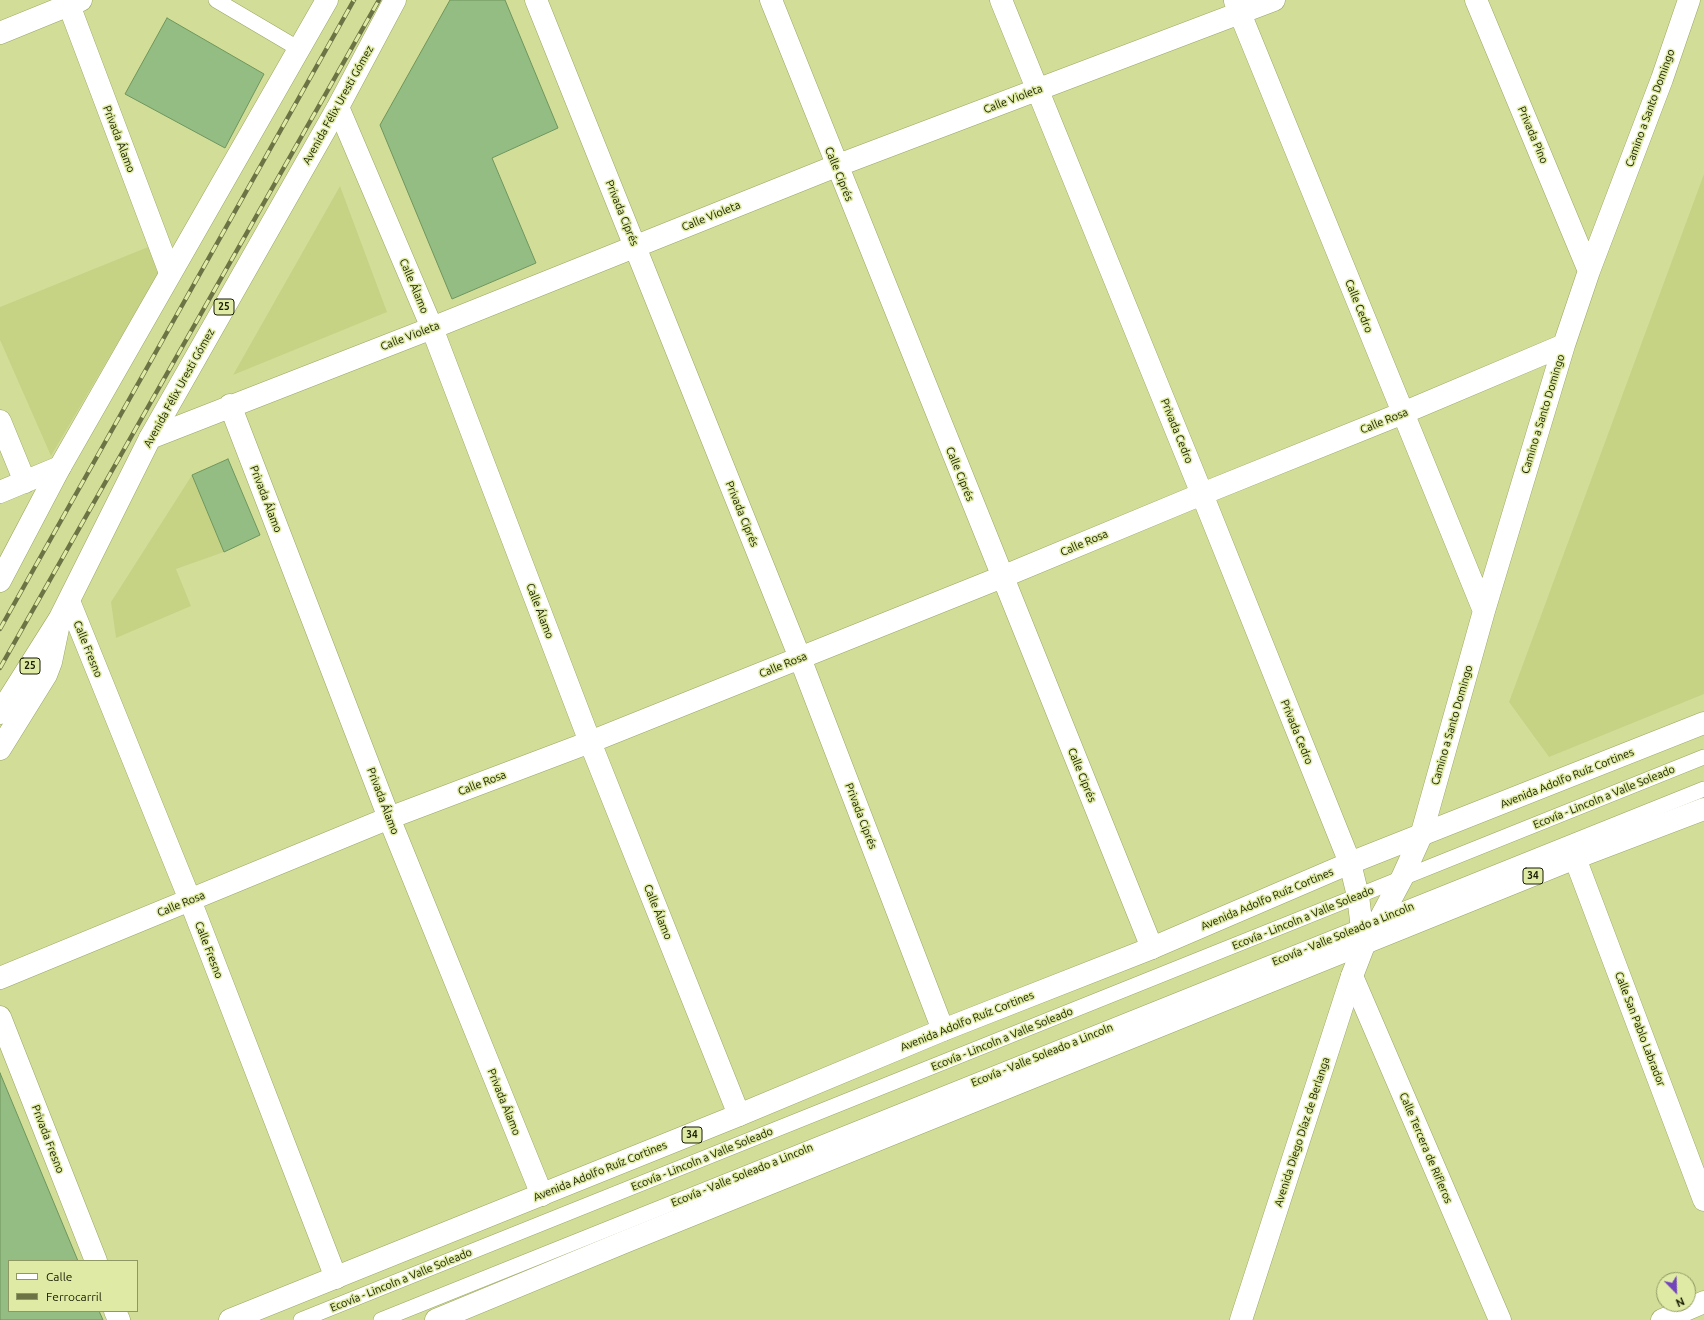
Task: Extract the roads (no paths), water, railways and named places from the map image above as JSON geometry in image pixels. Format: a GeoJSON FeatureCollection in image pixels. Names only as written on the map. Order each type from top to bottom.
{"type":"FeatureCollection","features":[{"type":"Feature","properties":{"kind":"street"},"geometry":{"type":"LineString","coordinates":[[0,580],[60,467],[327,0]]}},
{"type":"Feature","properties":{"kind":"street","name":"Avenida Félix Uresti Gómez"},"geometry":{"type":"LineString","coordinates":[[0,713],[64,609],[150,438],[338,108],[395,0]]}},
{"type":"Feature","properties":{"kind":"street","name":"Privada Ciprés"},"geometry":{"type":"LineString","coordinates":[[536,0],[800,658],[943,1030]]}},
{"type":"Feature","properties":{"kind":"street","name":"Calle Ciprés"},"geometry":{"type":"LineString","coordinates":[[771,0],[836,166],[1152,948]]}},
{"type":"Feature","properties":{"kind":"street","name":"Privada Cedro"},"geometry":{"type":"LineString","coordinates":[[1001,0],[1350,863]]}},
{"type":"Feature","properties":{"kind":"street","name":"Calle Violeta"},"geometry":{"type":"LineString","coordinates":[[150,438],[230,405],[432,328],[836,166],[1037,90],[1237,7],[1274,0]]}},
{"type":"Feature","properties":{"kind":"street","name":"Privada Pino"},"geometry":{"type":"LineString","coordinates":[[1476,0],[1589,271]]}},
{"type":"Feature","properties":{"kind":"street","name":"Camino a Santo Domingo"},"geometry":{"type":"LineString","coordinates":[[1421,836],[1484,611],[1564,345],[1589,271],[1662,79],[1689,0]]}},
{"type":"Feature","properties":{"kind":"street"},"geometry":{"type":"LineString","coordinates":[[0,33],[75,3]]}},
{"type":"Feature","properties":{"kind":"street","name":"Privada Álamo"},"geometry":{"type":"LineString","coordinates":[[75,3],[170,274]]}},
{"type":"Feature","properties":{"kind":"street","name":"Calle Cedro"},"geometry":{"type":"LineString","coordinates":[[1237,7],[1484,611]]}},
{"type":"Feature","properties":{"kind":"street","name":"Calle Álamo"},"geometry":{"type":"LineString","coordinates":[[338,108],[432,328],[590,742],[740,1115]]}},
{"type":"Feature","properties":{"kind":"street","name":"Calle Rosa"},"geometry":{"type":"LineString","coordinates":[[0,978],[389,818],[590,742],[1002,577],[1202,494],[1403,414],[1564,345]]}},
{"type":"Feature","properties":{"kind":"street","name":"Privada Álamo"},"geometry":{"type":"LineString","coordinates":[[230,405],[389,818],[542,1195]]}},
{"type":"Feature","properties":{"kind":"street"},"geometry":{"type":"LineString","coordinates":[[0,421],[25,482]]}},
{"type":"Feature","properties":{"kind":"street"},"geometry":{"type":"LineString","coordinates":[[0,492],[60,467]]}},
{"type":"Feature","properties":{"kind":"street"},"geometry":{"type":"LineString","coordinates":[[0,557],[22,538]]}},
{"type":"Feature","properties":{"kind":"street"},"geometry":{"type":"LineString","coordinates":[[0,749],[46,675],[51,662],[64,609]]}},
{"type":"Feature","properties":{"kind":"street","name":"Calle Fresno"},"geometry":{"type":"LineString","coordinates":[[64,609],[190,900],[336,1278]]}},
{"type":"Feature","properties":{"kind":"street","name":"Avenida Adolfo Ruíz Cortines"},"geometry":{"type":"LineString","coordinates":[[230,1320],[740,1115],[943,1030],[1152,948],[1350,863],[1704,723]]}},
{"type":"Feature","properties":{"kind":"street","name":"34"},"geometry":{"type":"LineString","coordinates":[[436,1320],[1369,930],[1576,858],[1704,809]]}},
{"type":"Feature","properties":{"kind":"street","name":"Avenida Diego Díaz de Berlanga"},"geometry":{"type":"LineString","coordinates":[[1241,1320],[1352,976],[1369,930],[1402,878],[1421,836]]}},
{"type":"Feature","properties":{"kind":"street","name":"Calle San Pablo Labrador"},"geometry":{"type":"LineString","coordinates":[[1576,858],[1704,1200]]}},
{"type":"Feature","properties":{"kind":"street","name":"Avenida Diego Díaz de Berlanga"},"geometry":{"type":"LineString","coordinates":[[1350,863],[1358,896],[1369,930]]}},
{"type":"Feature","properties":{"kind":"street","name":"Calle Tercera de Rifleros"},"geometry":{"type":"LineString","coordinates":[[1352,976],[1500,1320]]}},
{"type":"Feature","properties":{"kind":"street","name":"Privada Fresno"},"geometry":{"type":"LineString","coordinates":[[0,1017],[96,1260]]}},
{"type":"Feature","properties":{"kind":"street"},"geometry":{"type":"LineString","coordinates":[[1662,1320],[1704,1302]]}},
{"type":"Feature","properties":{"kind":"lane"},"geometry":{"type":"LineString","coordinates":[[216,0],[299,49]]}},
{"type":"Feature","properties":{"kind":"lane","name":"Ecovía - Lincoln a Valle Soleado"},"geometry":{"type":"LineString","coordinates":[[300,1320],[1704,757]]}},
{"type":"Feature","properties":{"kind":"lane","name":"Ecovía - Valle Soleado a Lincoln"},"geometry":{"type":"LineString","coordinates":[[381,1320],[1369,930],[1704,789]]}},
{"type":"Feature","properties":{"kind":"railway"},"geometry":{"type":"LineString","coordinates":[[0,629],[354,0]]}},
{"type":"Feature","properties":{"kind":"railway"},"geometry":{"type":"LineString","coordinates":[[0,668],[379,0]]}}]}
